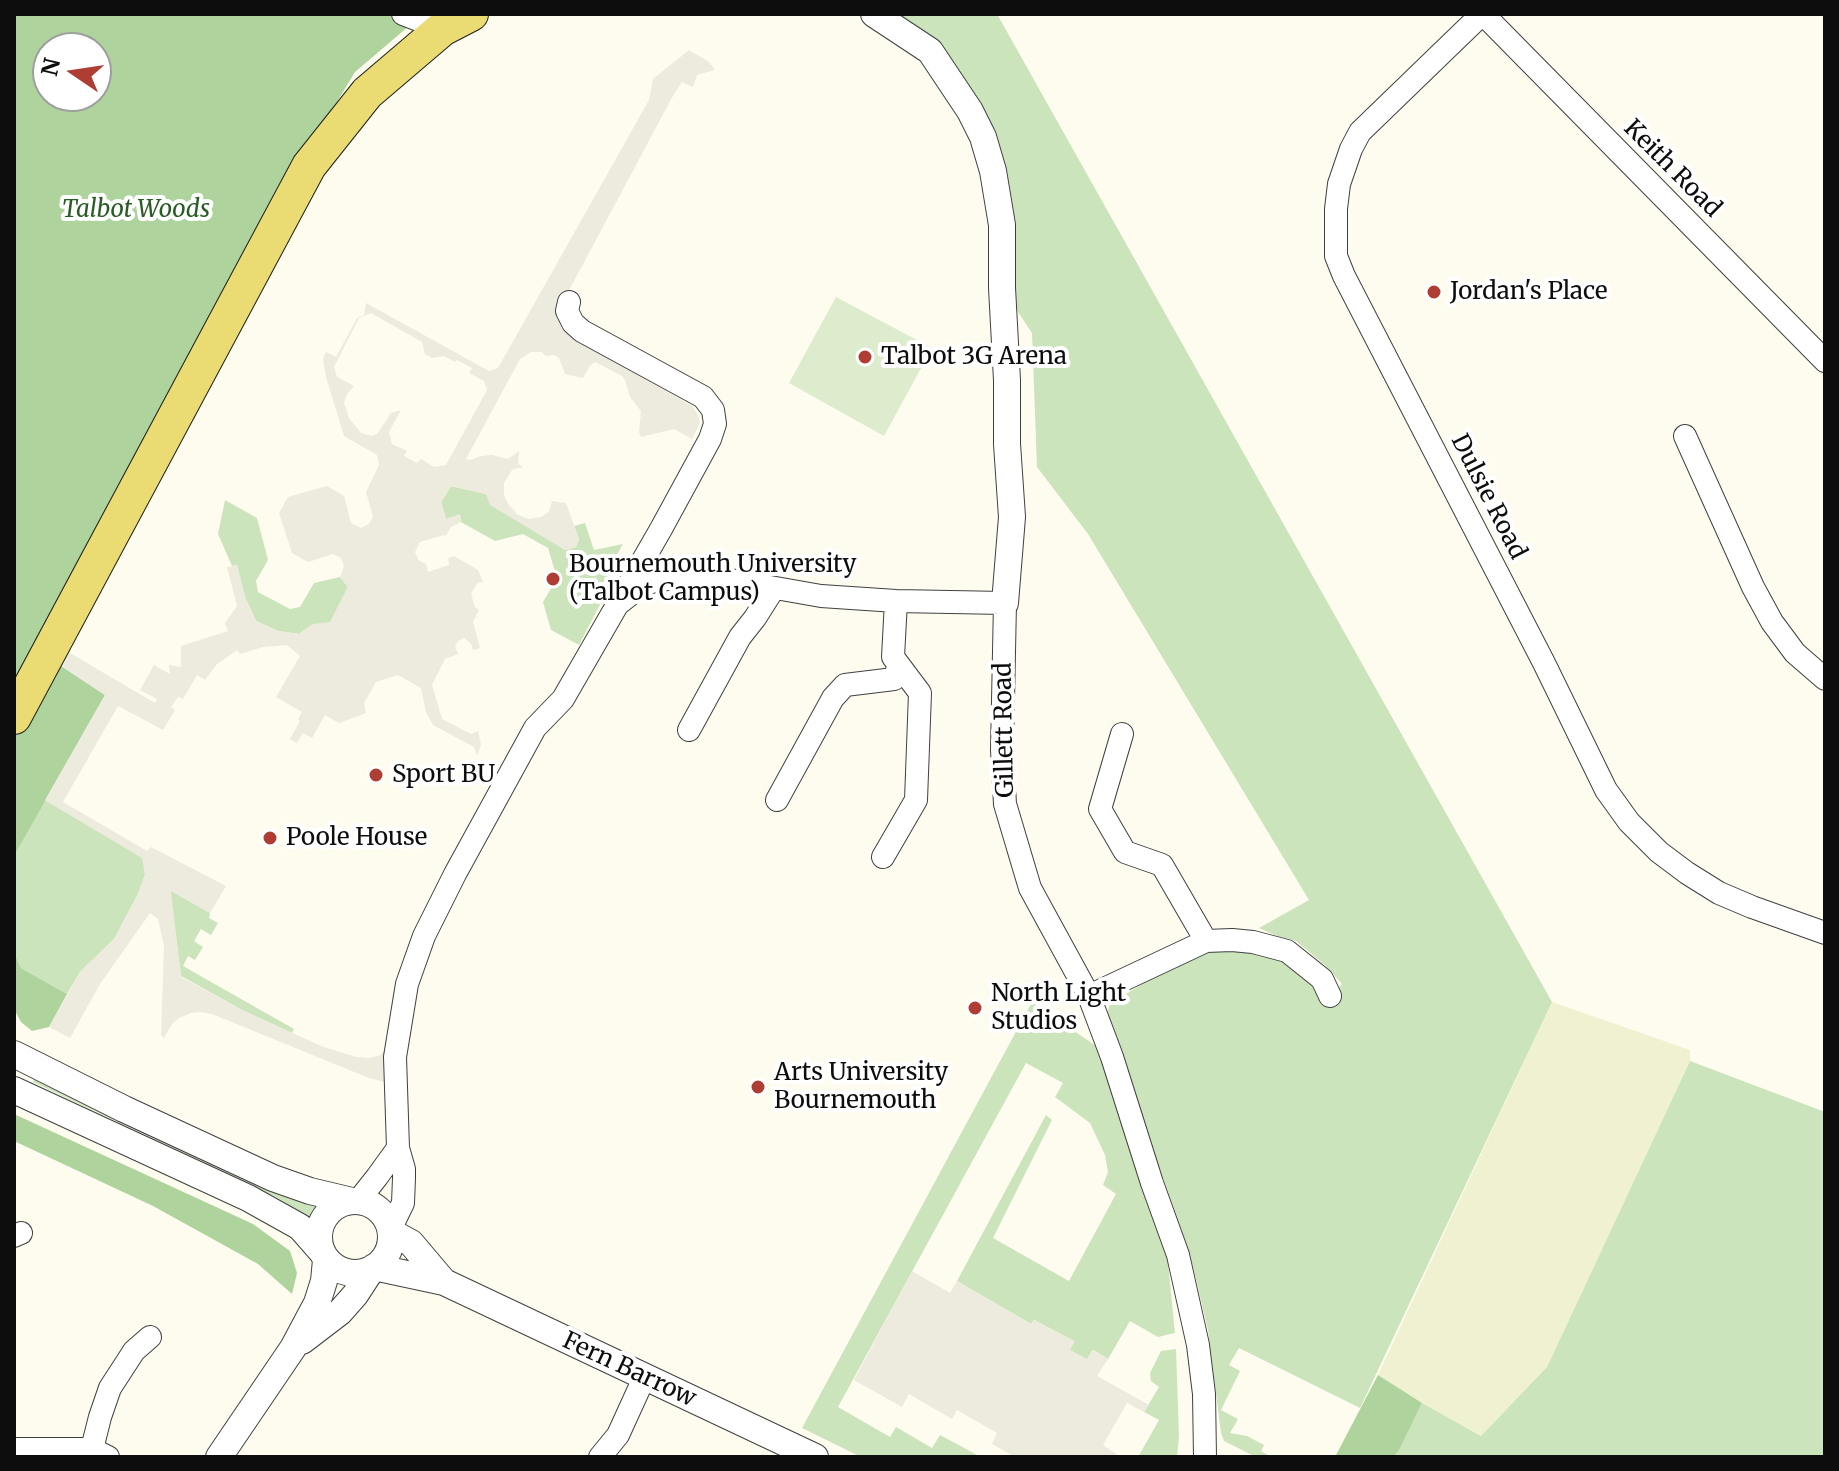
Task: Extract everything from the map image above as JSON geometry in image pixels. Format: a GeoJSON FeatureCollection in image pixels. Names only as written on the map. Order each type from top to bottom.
{"type":"FeatureCollection","features":[{"type":"Feature","properties":{"kind":"main road"},"geometry":{"type":"LineString","coordinates":[[14,717],[309,166],[367,93],[456,22]]}},
{"type":"Feature","properties":{"kind":"street"},"geometry":{"type":"LineString","coordinates":[[403,14],[456,22]]}},
{"type":"Feature","properties":{"kind":"street","name":"Gillett Road"},"geometry":{"type":"LineString","coordinates":[[874,14],[930,51],[970,111],[983,137],[993,171],[1002,225],[1007,444],[1012,517],[1005,603],[1002,750],[1005,804],[1030,888],[1089,996],[1178,1255],[1198,1345],[1204,1394],[1205,1457]]}},
{"type":"Feature","properties":{"kind":"street","name":"Keith Road"},"geometry":{"type":"LineString","coordinates":[[1482,14],[1825,361]]}},
{"type":"Feature","properties":{"kind":"street","name":"Dulsie Road"},"geometry":{"type":"LineString","coordinates":[[1482,14],[1360,132],[1339,184],[1336,256],[1538,650],[1606,790],[1639,832],[1687,873],[1719,893],[1825,933]]}},
{"type":"Feature","properties":{"kind":"street"},"geometry":{"type":"LineString","coordinates":[[293,1348],[340,1312],[373,1268],[383,1260],[390,1244],[390,1231],[403,1203],[404,1169],[398,1148],[395,1057],[407,984],[424,936],[535,728],[563,699],[710,439],[715,424],[710,404],[703,397],[582,331],[567,311],[569,302]]}},
{"type":"Feature","properties":{"kind":"street"},"geometry":{"type":"LineString","coordinates":[[1685,436],[1747,575],[1772,622],[1795,653],[1825,679]]}},
{"type":"Feature","properties":{"kind":"street"},"geometry":{"type":"LineString","coordinates":[[618,604],[651,582],[689,575],[821,596],[1005,603]]}},
{"type":"Feature","properties":{"kind":"street"},"geometry":{"type":"LineString","coordinates":[[689,730],[740,637],[774,588]]}},
{"type":"Feature","properties":{"kind":"street"},"geometry":{"type":"LineString","coordinates":[[883,857],[916,800],[920,693],[893,657],[896,601]]}},
{"type":"Feature","properties":{"kind":"street"},"geometry":{"type":"LineString","coordinates":[[777,800],[833,698],[845,685],[894,679],[899,665]]}},
{"type":"Feature","properties":{"kind":"street"},"geometry":{"type":"LineString","coordinates":[[1122,734],[1100,809],[1125,852],[1162,865],[1206,941]]}},
{"type":"Feature","properties":{"kind":"street"},"geometry":{"type":"LineString","coordinates":[[1089,996],[1206,941],[1253,942],[1287,951],[1322,979],[1330,996]]}},
{"type":"Feature","properties":{"kind":"street","name":"Fern Barrow"},"geometry":{"type":"LineString","coordinates":[[14,1054],[273,1178],[310,1191],[368,1203],[385,1217],[390,1231],[411,1243],[444,1282]]}},
{"type":"Feature","properties":{"kind":"street","name":"Fern Barrow"},"geometry":{"type":"LineString","coordinates":[[14,1090],[248,1198],[300,1227],[335,1268],[358,1273],[373,1268],[444,1282],[815,1457]]}},
{"type":"Feature","properties":{"kind":"street"},"geometry":{"type":"LineString","coordinates":[[219,1457],[293,1348],[317,1303],[324,1281],[323,1255],[318,1242],[324,1217],[337,1205],[355,1201],[398,1148]]}},
{"type":"Feature","properties":{"kind":"street"},"geometry":{"type":"LineString","coordinates":[[14,1449],[100,1453],[100,1417],[110,1388],[134,1351],[150,1337]]}},
{"type":"Feature","properties":{"kind":"street"},"geometry":{"type":"LineString","coordinates":[[600,1457],[618,1435],[644,1378]]}},
{"type":"Feature","properties":{"kind":"green space","name":"Talbot Woods"},"geometry":{"type":"Polygon","coordinates":[[[14,14],[423,14],[355,72],[299,165],[14,680],[14,14]]]}},
{"type":"Feature","properties":{"kind":"green space"},"geometry":{"type":"Polygon","coordinates":[[[874,14],[997,14],[1552,1002],[1360,1408],[1239,1348],[1229,1365],[1240,1371],[1221,1410],[1238,1419],[1230,1433],[1247,1436],[1264,1445],[1261,1451],[1271,1457],[1256,1457],[1224,1441],[1221,1433],[1208,1330],[1194,1271],[1106,1016],[1110,1004],[1142,984],[1209,951],[1259,949],[1303,970],[1325,1001],[1342,984],[1296,941],[1259,928],[1309,900],[1088,534],[1037,467],[1032,333],[1002,288],[993,171],[930,51],[874,14]]]}},
{"type":"Feature","properties":{"kind":"green space","name":"Talbot 3G Arena"},"geometry":{"type":"Polygon","coordinates":[[[836,297],[932,348],[884,436],[789,383],[836,297]]]}},
{"type":"Feature","properties":{"kind":"green space"},"geometry":{"type":"Polygon","coordinates":[[[451,486],[486,494],[565,550],[576,547],[579,539],[574,526],[585,523],[594,550],[623,544],[615,558],[605,595],[579,645],[551,630],[543,602],[557,578],[548,548],[523,534],[495,541],[461,522],[460,515],[446,519],[441,502],[451,486]]]}},
{"type":"Feature","properties":{"kind":"green space"},"geometry":{"type":"Polygon","coordinates":[[[225,500],[257,518],[268,560],[256,581],[258,592],[290,609],[300,607],[314,583],[340,577],[348,587],[330,623],[300,634],[278,631],[256,621],[245,597],[237,565],[232,566],[218,534],[225,500]]]}},
{"type":"Feature","properties":{"kind":"green space"},"geometry":{"type":"Polygon","coordinates":[[[55,662],[105,695],[14,856],[14,739],[55,662]]]}},
{"type":"Feature","properties":{"kind":"green space"},"geometry":{"type":"Polygon","coordinates":[[[45,800],[143,858],[145,875],[114,939],[80,972],[67,994],[21,968],[14,953],[14,856],[45,800]]]}},
{"type":"Feature","properties":{"kind":"green space"},"geometry":{"type":"Polygon","coordinates":[[[170,890],[210,913],[209,918],[218,923],[211,935],[201,929],[194,941],[203,947],[195,960],[188,956],[183,966],[294,1029],[292,1033],[181,976],[170,890]]]}},
{"type":"Feature","properties":{"kind":"green space"},"geometry":{"type":"Polygon","coordinates":[[[14,953],[21,968],[67,994],[49,1027],[32,1031],[21,1022],[14,1009],[14,953]]]}},
{"type":"Feature","properties":{"kind":"green space"},"geometry":{"type":"Polygon","coordinates":[[[1032,1002],[1112,1057],[1167,1253],[1175,1333],[1158,1337],[1130,1321],[1108,1359],[1093,1350],[1087,1360],[1070,1350],[1074,1341],[1034,1320],[1031,1324],[957,1281],[1046,1115],[1052,1120],[993,1238],[1069,1281],[1116,1194],[1103,1185],[1108,1172],[1105,1155],[1090,1123],[1055,1097],[1063,1083],[1026,1063],[838,1407],[890,1437],[896,1427],[932,1448],[940,1435],[981,1457],[861,1457],[802,1428],[1032,1002]]]}},
{"type":"Feature","properties":{"kind":"green space"},"geometry":{"type":"Polygon","coordinates":[[[1552,1002],[1690,1050],[1690,1061],[1547,1367],[1481,1436],[1378,1375],[1552,1002]]]}},
{"type":"Feature","properties":{"kind":"green space"},"geometry":{"type":"Polygon","coordinates":[[[1690,1061],[1825,1112],[1825,1457],[1395,1457],[1422,1403],[1481,1436],[1547,1367],[1690,1061]]]}},
{"type":"Feature","properties":{"kind":"green space"},"geometry":{"type":"Polygon","coordinates":[[[35,1075],[321,1206],[320,1211],[313,1221],[276,1197],[33,1082],[35,1075]]]}},
{"type":"Feature","properties":{"kind":"green space"},"geometry":{"type":"Polygon","coordinates":[[[14,1114],[253,1224],[290,1251],[297,1273],[292,1294],[258,1264],[153,1206],[14,1141],[14,1114]]]}},
{"type":"Feature","properties":{"kind":"green space"},"geometry":{"type":"Polygon","coordinates":[[[1176,1349],[1177,1457],[1138,1457],[1159,1420],[1144,1412],[1159,1387],[1151,1381],[1150,1373],[1161,1351],[1176,1349]]]}},
{"type":"Feature","properties":{"kind":"green space"},"geometry":{"type":"Polygon","coordinates":[[[1378,1375],[1422,1403],[1399,1450],[1394,1457],[1335,1457],[1378,1375]]]}},
{"type":"Feature","properties":{"kind":"shaded area"},"geometry":{"type":"Polygon","coordinates":[[[689,50],[709,62],[715,70],[697,75],[693,87],[682,82],[674,94],[559,309],[561,327],[569,336],[692,406],[700,423],[692,439],[674,429],[641,437],[641,411],[630,397],[622,376],[595,362],[583,378],[565,374],[559,358],[546,356],[542,352],[531,352],[520,359],[466,459],[492,455],[508,459],[519,451],[518,463],[523,468],[512,470],[504,483],[508,504],[518,515],[529,519],[549,512],[552,501],[566,503],[579,539],[576,547],[565,550],[490,505],[486,494],[451,486],[441,502],[446,519],[460,514],[461,522],[451,527],[446,536],[420,542],[415,552],[418,560],[426,564],[428,572],[449,565],[448,558],[454,556],[478,570],[483,582],[477,583],[471,594],[479,610],[473,622],[480,648],[473,650],[464,638],[458,641],[455,646],[458,654],[445,659],[432,685],[442,719],[471,734],[478,731],[481,745],[477,756],[474,747],[433,725],[426,712],[421,688],[398,675],[376,682],[364,703],[366,713],[339,723],[325,715],[312,738],[303,733],[297,743],[290,739],[302,712],[276,697],[300,656],[287,645],[263,647],[240,654],[237,650],[217,664],[205,680],[197,675],[183,699],[178,697],[171,707],[175,710],[163,730],[118,706],[63,802],[147,851],[151,847],[226,886],[210,913],[171,891],[181,977],[242,1010],[321,1046],[370,1058],[380,1055],[387,1042],[385,1082],[212,1014],[191,1013],[179,1018],[164,1038],[161,1035],[164,946],[158,919],[150,913],[100,984],[70,1038],[49,1027],[80,972],[114,939],[145,875],[142,858],[45,800],[105,695],[55,662],[63,649],[155,703],[157,699],[140,690],[154,665],[170,674],[169,665],[181,667],[181,646],[228,631],[225,623],[237,606],[227,567],[237,565],[245,597],[256,621],[278,631],[299,634],[312,624],[330,622],[348,587],[340,577],[344,566],[341,558],[333,554],[308,562],[292,553],[279,513],[288,497],[327,486],[344,496],[351,523],[361,528],[369,524],[373,517],[366,492],[379,465],[377,455],[344,436],[326,377],[323,359],[326,352],[336,357],[357,318],[364,315],[366,303],[489,371],[498,368],[649,100],[653,79],[689,50]],[[371,313],[359,318],[334,367],[337,377],[354,386],[344,403],[349,418],[361,433],[377,434],[391,413],[401,410],[389,432],[392,444],[407,451],[404,456],[417,463],[421,459],[434,467],[446,465],[487,390],[484,381],[469,373],[472,368],[444,356],[432,358],[425,354],[422,342],[371,313]]]}},
{"type":"Feature","properties":{"kind":"shaded area"},"geometry":{"type":"Polygon","coordinates":[[[912,1271],[950,1293],[957,1281],[1031,1324],[1034,1320],[1075,1341],[1070,1350],[1087,1359],[1092,1350],[1108,1359],[1097,1376],[1149,1405],[1144,1412],[1127,1403],[1103,1445],[1121,1457],[1015,1457],[992,1444],[997,1433],[957,1410],[952,1419],[909,1394],[902,1407],[854,1380],[912,1271]]]}},
{"type":"Feature","properties":{"kind":"place","name":"Jordan's Place"},"geometry":{"type":"Point","coordinates":[1434,292]}},
{"type":"Feature","properties":{"kind":"place","name":"Talbot 3G Arena"},"geometry":{"type":"Point","coordinates":[865,357]}},
{"type":"Feature","properties":{"kind":"place","name":"Bournemouth University (Talbot Campus)"},"geometry":{"type":"Point","coordinates":[553,579]}},
{"type":"Feature","properties":{"kind":"place","name":"Sport BU"},"geometry":{"type":"Point","coordinates":[376,775]}},
{"type":"Feature","properties":{"kind":"place","name":"Poole House"},"geometry":{"type":"Point","coordinates":[270,838]}},
{"type":"Feature","properties":{"kind":"place","name":"North Light Studios"},"geometry":{"type":"Point","coordinates":[975,1008]}},
{"type":"Feature","properties":{"kind":"place","name":"Arts University Bournemouth"},"geometry":{"type":"Point","coordinates":[758,1087]}}]}
